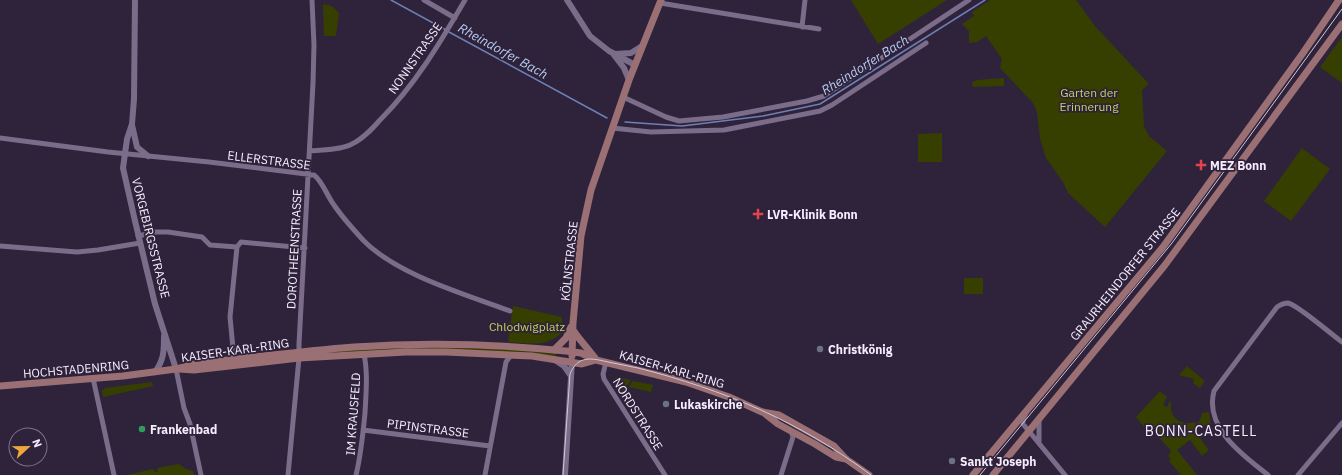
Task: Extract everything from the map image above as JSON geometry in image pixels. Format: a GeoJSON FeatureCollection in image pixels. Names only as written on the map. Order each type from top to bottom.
{"type":"FeatureCollection","features":[{"type":"Feature","properties":{"kind":"main road","name":"GRAURHEINDORFER STRASSE"},"geometry":{"type":"LineString","coordinates":[[973,475],[1163,247],[1303,53],[1339,0]]}},
{"type":"Feature","properties":{"kind":"main road","name":"KÖLNSTRASSE"},"geometry":{"type":"LineString","coordinates":[[572,361],[573,326],[581,236],[587,207],[593,183],[629,80],[660,1]]}},
{"type":"Feature","properties":{"kind":"main road","name":"GRAURHEINDORFER STRASSE"},"geometry":{"type":"LineString","coordinates":[[993,475],[1030,432],[1165,265],[1342,24]]}},
{"type":"Feature","properties":{"kind":"main road"},"geometry":{"type":"LineString","coordinates":[[554,350],[566,338],[573,326]]}},
{"type":"Feature","properties":{"kind":"main road"},"geometry":{"type":"LineString","coordinates":[[573,326],[578,338],[596,360]]}},
{"type":"Feature","properties":{"kind":"main road","name":"KAISER-KARL-RING"},"geometry":{"type":"LineString","coordinates":[[176,369],[194,370],[355,347],[450,345],[554,350],[581,353],[596,360],[693,385],[729,397],[762,412],[778,424],[836,457],[846,458]]}},
{"type":"Feature","properties":{"kind":"main road","name":"KAISER-KARL-RING"},"geometry":{"type":"LineString","coordinates":[[176,369],[187,365],[234,359],[299,355],[446,352],[550,358],[582,364],[596,360]]}},
{"type":"Feature","properties":{"kind":"main road"},"geometry":{"type":"LineString","coordinates":[[561,359],[570,357],[573,352]]}},
{"type":"Feature","properties":{"kind":"main road"},"geometry":{"type":"LineString","coordinates":[[572,361],[574,355],[581,353]]}},
{"type":"Feature","properties":{"kind":"main road","name":"HOCHSTADENRING"},"geometry":{"type":"LineString","coordinates":[[0,386],[176,369]]}},
{"type":"Feature","properties":{"kind":"main road","name":"KAISER-KARL-RING"},"geometry":{"type":"LineString","coordinates":[[762,412],[779,415],[801,426],[834,446],[846,458],[867,474]]}},
{"type":"Feature","properties":{"kind":"street","name":"VORGEBIRGSSTRASSE"},"geometry":{"type":"LineString","coordinates":[[135,0],[134,99],[132,124],[127,139],[123,168],[155,304],[176,369],[201,475]]}},
{"type":"Feature","properties":{"kind":"street","name":"DOROTHEENSTRASSE"},"geometry":{"type":"LineString","coordinates":[[288,475],[299,355],[310,151],[314,63],[312,0]]}},
{"type":"Feature","properties":{"kind":"street"},"geometry":{"type":"LineString","coordinates":[[424,0],[455,18]]}},
{"type":"Feature","properties":{"kind":"street","name":"NONNSTRASSE"},"geometry":{"type":"LineString","coordinates":[[310,151],[346,146],[366,134],[392,108],[414,81],[465,0]]}},
{"type":"Feature","properties":{"kind":"street"},"geometry":{"type":"LineString","coordinates":[[566,0],[590,36],[613,54],[635,65]]}},
{"type":"Feature","properties":{"kind":"street"},"geometry":{"type":"LineString","coordinates":[[802,26],[805,0]]}},
{"type":"Feature","properties":{"kind":"street"},"geometry":{"type":"LineString","coordinates":[[623,97],[666,117],[679,121],[723,117],[807,101],[824,96],[969,0]]}},
{"type":"Feature","properties":{"kind":"street"},"geometry":{"type":"LineString","coordinates":[[660,1],[819,30]]}},
{"type":"Feature","properties":{"kind":"street"},"geometry":{"type":"LineString","coordinates":[[612,128],[651,132],[724,130],[820,111],[832,105],[926,43]]}},
{"type":"Feature","properties":{"kind":"street"},"geometry":{"type":"LineString","coordinates":[[613,54],[630,53],[642,46]]}},
{"type":"Feature","properties":{"kind":"street"},"geometry":{"type":"LineString","coordinates":[[613,54],[624,68],[629,80]]}},
{"type":"Feature","properties":{"kind":"street"},"geometry":{"type":"LineString","coordinates":[[132,124],[137,147],[148,156]]}},
{"type":"Feature","properties":{"kind":"street","name":"ELLERSTRASSE"},"geometry":{"type":"LineString","coordinates":[[0,138],[108,152],[308,173],[316,177],[334,205],[364,242],[380,255],[392,263],[413,273],[510,311]]}},
{"type":"Feature","properties":{"kind":"street"},"geometry":{"type":"LineString","coordinates":[[138,236],[155,232],[164,232],[202,237],[210,245],[237,247]]}},
{"type":"Feature","properties":{"kind":"street"},"geometry":{"type":"LineString","coordinates":[[234,359],[230,317],[237,247],[241,242],[305,248]]}},
{"type":"Feature","properties":{"kind":"street"},"geometry":{"type":"LineString","coordinates":[[0,246],[77,252],[140,243]]}},
{"type":"Feature","properties":{"kind":"street"},"geometry":{"type":"LineString","coordinates":[[1268,475],[1240,452],[1225,437],[1214,414],[1213,396],[1216,387],[1277,307],[1282,304],[1288,303],[1297,307],[1342,342]]}},
{"type":"Feature","properties":{"kind":"street"},"geometry":{"type":"LineString","coordinates":[[154,372],[160,365],[163,358],[164,330]]}},
{"type":"Feature","properties":{"kind":"street","name":"IM KRAUSFELD"},"geometry":{"type":"LineString","coordinates":[[356,475],[363,430],[367,384],[364,354]]}},
{"type":"Feature","properties":{"kind":"street"},"geometry":{"type":"LineString","coordinates":[[485,475],[506,362],[511,355]]}},
{"type":"Feature","properties":{"kind":"street"},"geometry":{"type":"LineString","coordinates":[[550,358],[564,366],[571,376]]}},
{"type":"Feature","properties":{"kind":"street","name":"KÖLNSTRASSE"},"geometry":{"type":"LineString","coordinates":[[564,475],[572,361]]}},
{"type":"Feature","properties":{"kind":"street","name":"NORDSTRASSE"},"geometry":{"type":"LineString","coordinates":[[606,362],[603,374],[604,379],[665,475]]}},
{"type":"Feature","properties":{"kind":"street"},"geometry":{"type":"LineString","coordinates":[[94,378],[114,475]]}},
{"type":"Feature","properties":{"kind":"street"},"geometry":{"type":"LineString","coordinates":[[1026,412],[1023,424],[1065,475]]}},
{"type":"Feature","properties":{"kind":"street"},"geometry":{"type":"LineString","coordinates":[[1039,420],[1039,443]]}},
{"type":"Feature","properties":{"kind":"street"},"geometry":{"type":"LineString","coordinates":[[1298,475],[1342,423]]}},
{"type":"Feature","properties":{"kind":"street"},"geometry":{"type":"LineString","coordinates":[[1014,426],[1023,424]]}},
{"type":"Feature","properties":{"kind":"street","name":"PIPINSTRASSE"},"geometry":{"type":"LineString","coordinates":[[363,430],[490,446]]}},
{"type":"Feature","properties":{"kind":"street"},"geometry":{"type":"LineString","coordinates":[[782,475],[794,437],[791,431]]}},
{"type":"Feature","properties":{"kind":"green space"},"geometry":{"type":"Polygon","coordinates":[[[851,0],[947,0],[878,44],[851,0]]]}},
{"type":"Feature","properties":{"kind":"green space","name":"Garten der Erinnerung"},"geometry":{"type":"Polygon","coordinates":[[[990,0],[1076,0],[1095,26],[1149,84],[1142,90],[1144,126],[1149,136],[1167,151],[1105,227],[1068,193],[1063,182],[1046,158],[1040,139],[1037,112],[1033,103],[1000,68],[1002,59],[986,36],[977,42],[969,43],[969,31],[962,24],[974,16],[972,12],[990,0]]]}},
{"type":"Feature","properties":{"kind":"green space"},"geometry":{"type":"Polygon","coordinates":[[[323,4],[332,6],[339,13],[336,36],[324,36],[323,4]]]}},
{"type":"Feature","properties":{"kind":"green space"},"geometry":{"type":"Polygon","coordinates":[[[1342,37],[1342,83],[1320,67],[1342,37]]]}},
{"type":"Feature","properties":{"kind":"green space"},"geometry":{"type":"Polygon","coordinates":[[[1004,78],[1004,86],[973,87],[972,85],[973,82],[977,80],[1004,78]]]}},
{"type":"Feature","properties":{"kind":"green space"},"geometry":{"type":"Polygon","coordinates":[[[942,133],[942,162],[918,162],[918,134],[942,133]]]}},
{"type":"Feature","properties":{"kind":"green space"},"geometry":{"type":"Polygon","coordinates":[[[1302,148],[1330,169],[1291,221],[1264,201],[1302,148]]]}},
{"type":"Feature","properties":{"kind":"green space"},"geometry":{"type":"Polygon","coordinates":[[[964,278],[983,278],[983,294],[964,294],[964,278]]]}},
{"type":"Feature","properties":{"kind":"green space","name":"Chlodwigplatz"},"geometry":{"type":"Polygon","coordinates":[[[513,306],[562,317],[561,333],[555,338],[543,343],[529,344],[508,342],[513,306]]]}},
{"type":"Feature","properties":{"kind":"green space"},"geometry":{"type":"Polygon","coordinates":[[[419,346],[556,353],[555,356],[518,352],[308,357],[308,353],[419,346]]]}},
{"type":"Feature","properties":{"kind":"green space"},"geometry":{"type":"Polygon","coordinates":[[[1187,366],[1205,381],[1200,388],[1193,383],[1194,379],[1179,375],[1187,366]]]}},
{"type":"Feature","properties":{"kind":"green space"},"geometry":{"type":"Polygon","coordinates":[[[616,377],[631,380],[624,391],[623,399],[613,382],[616,377]]]}},
{"type":"Feature","properties":{"kind":"green space"},"geometry":{"type":"Polygon","coordinates":[[[633,381],[653,385],[651,392],[629,387],[626,399],[637,418],[635,419],[625,401],[625,392],[633,381]]]}},
{"type":"Feature","properties":{"kind":"green space"},"geometry":{"type":"Polygon","coordinates":[[[152,382],[153,386],[103,397],[102,391],[105,388],[152,382]]]}},
{"type":"Feature","properties":{"kind":"green space"},"geometry":{"type":"Polygon","coordinates":[[[1160,391],[1167,397],[1163,405],[1167,407],[1170,401],[1171,402],[1172,412],[1176,419],[1180,422],[1194,422],[1196,424],[1202,413],[1209,412],[1211,424],[1207,424],[1194,430],[1209,450],[1202,456],[1190,440],[1177,450],[1197,475],[1181,475],[1169,461],[1171,459],[1168,456],[1171,451],[1148,425],[1145,428],[1136,417],[1160,391]]]}},
{"type":"Feature","properties":{"kind":"green space"},"geometry":{"type":"Polygon","coordinates":[[[179,464],[186,469],[193,471],[194,475],[127,475],[153,469],[155,472],[158,472],[157,468],[179,464]]]}},
{"type":"Feature","properties":{"kind":"waterway","name":"Rheindorfer Bach"},"geometry":{"type":"LineString","coordinates":[[391,0],[446,30]]}},
{"type":"Feature","properties":{"kind":"waterway","name":"Rheindorfer Bach"},"geometry":{"type":"LineString","coordinates":[[625,122],[682,126],[763,116],[820,104],[985,0]]}},
{"type":"Feature","properties":{"kind":"waterway","name":"Rheindorfer Bach"},"geometry":{"type":"LineString","coordinates":[[449,32],[607,118]]}},
{"type":"Feature","properties":{"kind":"tram line"},"geometry":{"type":"LineString","coordinates":[[980,475],[1172,243],[1342,9]]}},
{"type":"Feature","properties":{"kind":"tram line"},"geometry":{"type":"LineString","coordinates":[[563,475],[570,374],[577,364],[586,359],[638,368],[701,386],[731,397],[788,423],[844,456],[871,475]]}},
{"type":"Feature","properties":{"kind":"place","name":"MEZ Bonn"},"geometry":{"type":"Point","coordinates":[1201,165]}},
{"type":"Feature","properties":{"kind":"place","name":"LVR-Klinik Bonn"},"geometry":{"type":"Point","coordinates":[758,214]}},
{"type":"Feature","properties":{"kind":"place","name":"Christkönig"},"geometry":{"type":"Point","coordinates":[820,349]}},
{"type":"Feature","properties":{"kind":"place","name":"Lukaskirche"},"geometry":{"type":"Point","coordinates":[666,404]}},
{"type":"Feature","properties":{"kind":"place","name":"Frankenbad"},"geometry":{"type":"Point","coordinates":[142,429]}},
{"type":"Feature","properties":{"kind":"place","name":"Sankt Joseph"},"geometry":{"type":"Point","coordinates":[952,461]}},
{"type":"Feature","properties":{"kind":"district","name":"BONN-CASTELL"},"geometry":{"type":"Point","coordinates":[1201,431]}}]}
